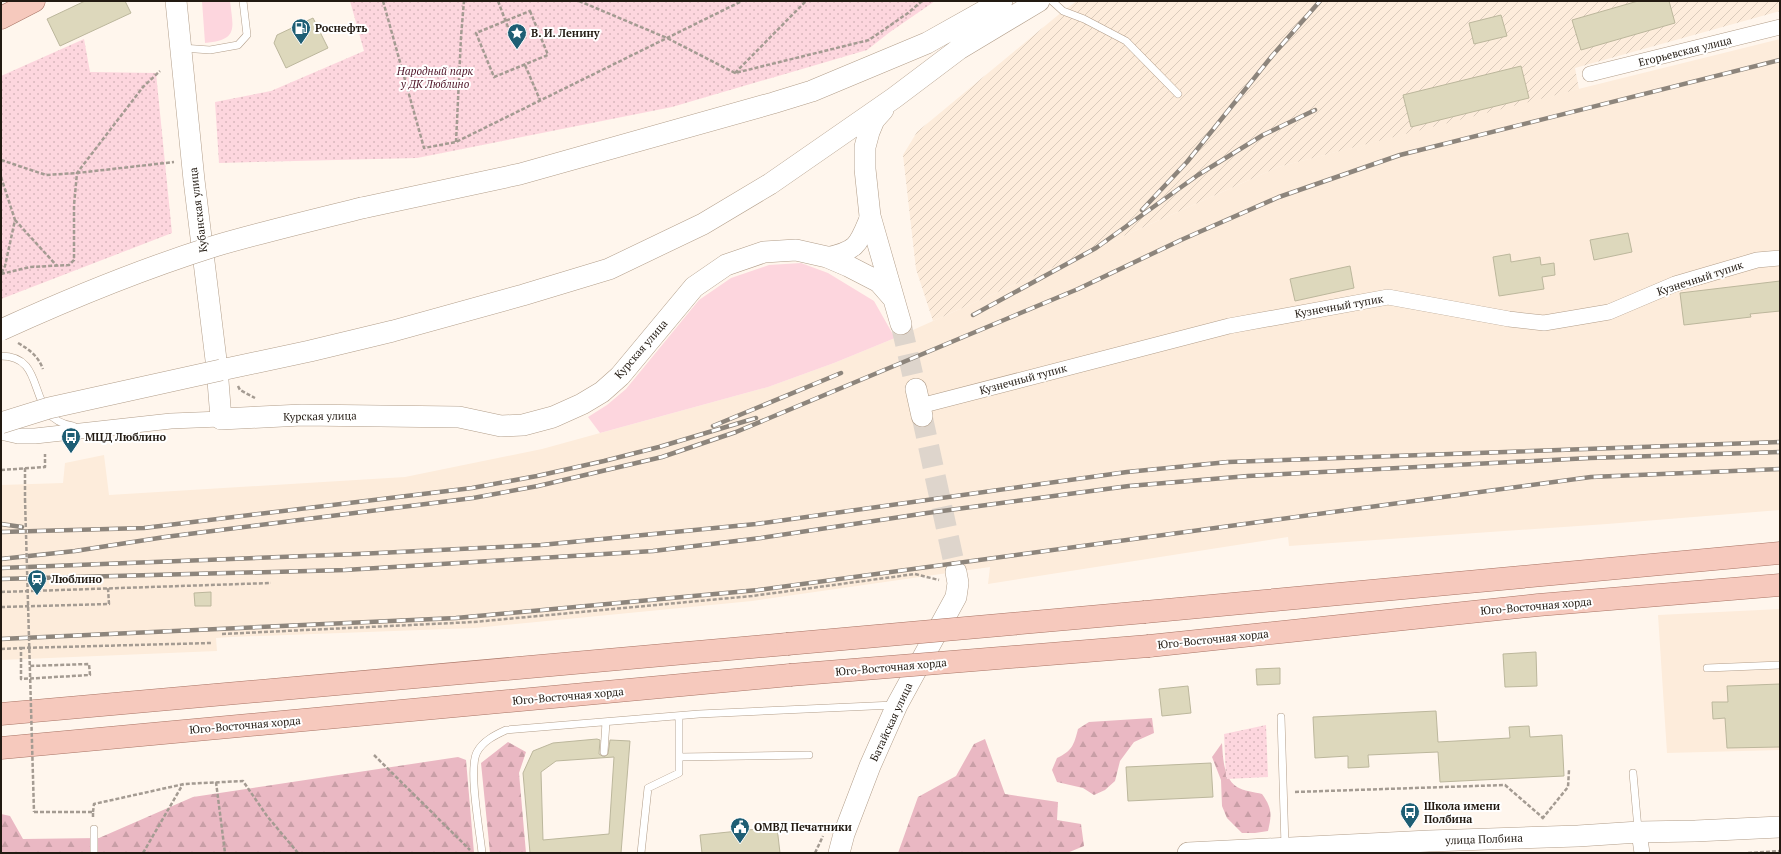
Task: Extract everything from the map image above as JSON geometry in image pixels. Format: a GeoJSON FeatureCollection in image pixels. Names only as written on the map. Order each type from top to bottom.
{"type":"FeatureCollection","features":[{"type":"Feature","properties":{"kind":"main road"},"geometry":{"type":"LineString","coordinates":[[1,18],[34,1]]}},
{"type":"Feature","properties":{"kind":"main road","name":"Кубанская улица"},"geometry":{"type":"LineString","coordinates":[[176,1],[182,48],[194,180],[217,368],[221,419]]}},
{"type":"Feature","properties":{"kind":"main road"},"geometry":{"type":"LineString","coordinates":[[1,330],[57,304],[137,273],[215,246],[362,208],[520,174],[773,104],[812,90],[927,43],[1002,1]]}},
{"type":"Feature","properties":{"kind":"main road"},"geometry":{"type":"LineString","coordinates":[[1,423],[56,406],[310,351],[393,331],[523,296],[609,269],[703,224],[770,184],[894,98],[959,49],[1039,1]]}},
{"type":"Feature","properties":{"kind":"main road"},"geometry":{"type":"LineString","coordinates":[[894,98],[874,120],[869,132],[865,147],[865,168],[870,216],[901,324]]}},
{"type":"Feature","properties":{"kind":"main road","name":"Курская улица"},"geometry":{"type":"LineString","coordinates":[[221,419],[302,415],[459,417],[501,426],[522,425],[553,417],[589,400],[602,392],[620,376],[694,287],[726,265],[764,252],[796,250],[827,257],[879,282],[893,298]]}},
{"type":"Feature","properties":{"kind":"main road"},"geometry":{"type":"LineString","coordinates":[[217,368],[222,385],[232,402],[257,410],[302,415]]}},
{"type":"Feature","properties":{"kind":"main road"},"geometry":{"type":"LineString","coordinates":[[1,714],[1145,612],[1780,553]]}},
{"type":"Feature","properties":{"kind":"main road","name":"Батайская улица"},"geometry":{"type":"LineString","coordinates":[[839,853],[844,834],[897,705],[957,584]]}},
{"type":"Feature","properties":{"kind":"main road","name":"Юго-Восточная хорда"},"geometry":{"type":"LineString","coordinates":[[1,748],[790,675],[1149,646],[1538,605],[1780,586]]}},
{"type":"Feature","properties":{"kind":"main road","name":"улица Полбина"},"geometry":{"type":"LineString","coordinates":[[1188,853],[1281,850],[1543,827],[1638,832],[1780,827]]}},
{"type":"Feature","properties":{"kind":"street","name":"Егорьевская улица"},"geometry":{"type":"LineString","coordinates":[[1590,74],[1780,27]]}},
{"type":"Feature","properties":{"kind":"street"},"geometry":{"type":"LineString","coordinates":[[827,257],[846,253],[856,246],[870,216]]}},
{"type":"Feature","properties":{"kind":"street","name":"Кузнечный тупик"},"geometry":{"type":"LineString","coordinates":[[920,404],[1229,326],[1388,297],[1509,319],[1544,323],[1609,312],[1675,284],[1757,260],[1780,258]]}},
{"type":"Feature","properties":{"kind":"street"},"geometry":{"type":"LineString","coordinates":[[1,432],[18,436],[35,436],[171,421],[221,419]]}},
{"type":"Feature","properties":{"kind":"street"},"geometry":{"type":"LineString","coordinates":[[1638,832],[1642,853]]}},
{"type":"Feature","properties":{"kind":"lane"},"geometry":{"type":"LineString","coordinates":[[182,48],[210,50],[238,44],[247,35],[243,1]]}},
{"type":"Feature","properties":{"kind":"lane"},"geometry":{"type":"LineString","coordinates":[[1052,1],[1063,10],[1126,41],[1178,94]]}},
{"type":"Feature","properties":{"kind":"lane"},"geometry":{"type":"LineString","coordinates":[[1,356],[12,357],[24,363],[33,375],[41,404],[49,416],[65,425],[92,429]]}},
{"type":"Feature","properties":{"kind":"lane"},"geometry":{"type":"LineString","coordinates":[[1707,668],[1780,665]]}},
{"type":"Feature","properties":{"kind":"lane"},"geometry":{"type":"LineString","coordinates":[[482,853],[473,769],[477,752],[489,738],[506,730],[679,716],[897,705]]}},
{"type":"Feature","properties":{"kind":"lane"},"geometry":{"type":"LineString","coordinates":[[641,853],[648,788],[679,772],[679,716]]}},
{"type":"Feature","properties":{"kind":"lane"},"geometry":{"type":"LineString","coordinates":[[1281,718],[1284,792],[1281,850]]}},
{"type":"Feature","properties":{"kind":"lane"},"geometry":{"type":"LineString","coordinates":[[604,752],[606,722]]}},
{"type":"Feature","properties":{"kind":"lane"},"geometry":{"type":"LineString","coordinates":[[679,757],[809,755]]}},
{"type":"Feature","properties":{"kind":"lane"},"geometry":{"type":"LineString","coordinates":[[1633,773],[1638,832]]}},
{"type":"Feature","properties":{"kind":"lane"},"geometry":{"type":"LineString","coordinates":[[94,829],[94,853]]}},
{"type":"Feature","properties":{"kind":"path"},"geometry":{"type":"LineString","coordinates":[[383,1],[424,148],[456,142],[742,1]]}},
{"type":"Feature","properties":{"kind":"path"},"geometry":{"type":"LineString","coordinates":[[456,142],[464,1]]}},
{"type":"Feature","properties":{"kind":"path"},"geometry":{"type":"LineString","coordinates":[[498,1],[514,43]]}},
{"type":"Feature","properties":{"kind":"path"},"geometry":{"type":"LineString","coordinates":[[579,1],[667,38],[735,73],[869,40],[908,13],[922,1]]}},
{"type":"Feature","properties":{"kind":"path"},"geometry":{"type":"LineString","coordinates":[[735,73],[806,1]]}},
{"type":"Feature","properties":{"kind":"path"},"geometry":{"type":"LineString","coordinates":[[530,11],[548,55],[525,65],[494,77],[476,33],[530,11]]}},
{"type":"Feature","properties":{"kind":"path"},"geometry":{"type":"LineString","coordinates":[[525,65],[540,100]]}},
{"type":"Feature","properties":{"kind":"path"},"geometry":{"type":"LineString","coordinates":[[15,220],[5,266],[1,274],[30,267],[68,265],[74,260],[74,205],[77,173],[143,87],[160,71]]}},
{"type":"Feature","properties":{"kind":"path"},"geometry":{"type":"LineString","coordinates":[[1,160],[46,175],[179,162]]}},
{"type":"Feature","properties":{"kind":"path"},"geometry":{"type":"LineString","coordinates":[[1,177],[15,220],[57,266]]}},
{"type":"Feature","properties":{"kind":"path"},"geometry":{"type":"LineString","coordinates":[[1,470],[45,467],[45,454]]}},
{"type":"Feature","properties":{"kind":"path"},"geometry":{"type":"LineString","coordinates":[[25,468],[34,812],[72,813]]}},
{"type":"Feature","properties":{"kind":"path"},"geometry":{"type":"LineString","coordinates":[[222,634],[474,622],[752,596],[915,574],[957,584]]}},
{"type":"Feature","properties":{"kind":"path"},"geometry":{"type":"LineString","coordinates":[[1,592],[271,583]]}},
{"type":"Feature","properties":{"kind":"path"},"geometry":{"type":"LineString","coordinates":[[1,607],[109,604],[108,588]]}},
{"type":"Feature","properties":{"kind":"path"},"geometry":{"type":"LineString","coordinates":[[1,649],[211,643]]}},
{"type":"Feature","properties":{"kind":"path"},"geometry":{"type":"LineString","coordinates":[[21,648],[21,679],[90,675],[89,664],[29,666]]}},
{"type":"Feature","properties":{"kind":"path"},"geometry":{"type":"LineString","coordinates":[[374,755],[472,853]]}},
{"type":"Feature","properties":{"kind":"path"},"geometry":{"type":"LineString","coordinates":[[1284,792],[1505,785],[1543,827],[1568,787],[1569,770]]}},
{"type":"Feature","properties":{"kind":"path"},"geometry":{"type":"LineString","coordinates":[[93,812],[94,804],[184,784],[243,781],[267,816],[298,853]]}},
{"type":"Feature","properties":{"kind":"path"},"geometry":{"type":"LineString","coordinates":[[216,782],[226,853]]}},
{"type":"Feature","properties":{"kind":"path"},"geometry":{"type":"LineString","coordinates":[[143,853],[184,784]]}},
{"type":"Feature","properties":{"kind":"path"},"geometry":{"type":"LineString","coordinates":[[1748,853],[1780,851]]}},
{"type":"Feature","properties":{"kind":"shaded area"},"geometry":{"type":"Polygon","coordinates":[[[1077,1],[1780,1],[1780,11],[1575,68],[1579,89],[1278,167],[933,321],[916,269],[903,155],[917,132],[1077,1]]]}},
{"type":"Feature","properties":{"kind":"shaded area"},"geometry":{"type":"Polygon","coordinates":[[[1780,39],[1780,510],[1607,524],[1289,546],[1288,537],[988,584],[990,567],[752,601],[474,628],[216,638],[217,651],[1,660],[1,485],[63,483],[65,463],[104,455],[109,495],[405,477],[542,449],[768,387],[834,363],[895,338],[1278,167],[1534,100],[1780,39]]]}},
{"type":"Feature","properties":{"kind":"shaded area"},"geometry":{"type":"Polygon","coordinates":[[[1780,609],[1780,750],[1667,753],[1658,615],[1780,609]]]}},
{"type":"Feature","properties":{"kind":"green space"},"geometry":{"type":"Polygon","coordinates":[[[202,1],[230,1],[232,25],[229,36],[224,39],[205,43],[202,1]]]}},
{"type":"Feature","properties":{"kind":"green space","name":"Народный парк у ДК Люблино"},"geometry":{"type":"Polygon","coordinates":[[[350,1],[935,1],[867,50],[672,107],[417,158],[219,163],[215,102],[271,91],[364,51],[350,1]]]}},
{"type":"Feature","properties":{"kind":"green space"},"geometry":{"type":"Polygon","coordinates":[[[84,39],[90,72],[156,73],[172,233],[1,299],[1,76],[84,39]]]}},
{"type":"Feature","properties":{"kind":"green space"},"geometry":{"type":"Polygon","coordinates":[[[801,263],[828,273],[874,301],[895,338],[834,363],[768,387],[600,433],[588,417],[607,405],[626,389],[699,300],[731,278],[769,265],[801,263]]]}},
{"type":"Feature","properties":{"kind":"green space"},"geometry":{"type":"Polygon","coordinates":[[[1152,718],[1154,733],[1134,742],[1120,761],[1115,781],[1105,790],[1094,795],[1083,788],[1057,782],[1052,770],[1057,758],[1066,753],[1072,747],[1078,729],[1089,722],[1152,718]]]}},
{"type":"Feature","properties":{"kind":"green space"},"geometry":{"type":"Polygon","coordinates":[[[1266,725],[1268,777],[1226,779],[1224,734],[1266,725]]]}},
{"type":"Feature","properties":{"kind":"green space"},"geometry":{"type":"Polygon","coordinates":[[[985,739],[1005,794],[1058,802],[1057,820],[1081,824],[1084,846],[1067,853],[898,853],[918,797],[956,776],[974,744],[985,739]]]}},
{"type":"Feature","properties":{"kind":"green space"},"geometry":{"type":"Polygon","coordinates":[[[508,742],[526,752],[519,773],[526,853],[490,853],[481,763],[508,742]]]}},
{"type":"Feature","properties":{"kind":"green space"},"geometry":{"type":"Polygon","coordinates":[[[1222,743],[1226,773],[1232,783],[1242,790],[1262,794],[1268,803],[1270,820],[1268,831],[1242,833],[1227,818],[1222,806],[1221,780],[1212,757],[1222,743]]]}},
{"type":"Feature","properties":{"kind":"green space"},"geometry":{"type":"Polygon","coordinates":[[[458,757],[466,760],[474,853],[1,853],[1,814],[10,816],[23,839],[99,838],[193,797],[458,757]]]}},
{"type":"Feature","properties":{"kind":"building"},"geometry":{"type":"Polygon","coordinates":[[[85,1],[125,1],[131,13],[60,46],[47,19],[85,1]]]}},
{"type":"Feature","properties":{"kind":"building"},"geometry":{"type":"Polygon","coordinates":[[[1638,1],[1669,1],[1675,23],[1581,50],[1572,20],[1638,1]]]}},
{"type":"Feature","properties":{"kind":"building"},"geometry":{"type":"Polygon","coordinates":[[[1501,15],[1507,36],[1474,44],[1469,23],[1501,15]]]}},
{"type":"Feature","properties":{"kind":"building","name":"Роснефть"},"geometry":{"type":"Polygon","coordinates":[[[313,18],[328,48],[286,68],[274,43],[277,35],[313,18]]]}},
{"type":"Feature","properties":{"kind":"building"},"geometry":{"type":"Polygon","coordinates":[[[1521,66],[1529,98],[1411,127],[1403,95],[1521,66]]]}},
{"type":"Feature","properties":{"kind":"building"},"geometry":{"type":"Polygon","coordinates":[[[1628,233],[1632,252],[1594,260],[1590,240],[1628,233]]]}},
{"type":"Feature","properties":{"kind":"building"},"geometry":{"type":"Polygon","coordinates":[[[1510,254],[1511,262],[1540,257],[1541,265],[1554,263],[1555,275],[1542,277],[1544,289],[1499,296],[1493,257],[1510,254]]]}},
{"type":"Feature","properties":{"kind":"building"},"geometry":{"type":"Polygon","coordinates":[[[1350,266],[1354,288],[1295,301],[1290,279],[1350,266]]]}},
{"type":"Feature","properties":{"kind":"building"},"geometry":{"type":"Polygon","coordinates":[[[1780,281],[1780,311],[1750,314],[1751,317],[1684,325],[1680,293],[1780,281]]]}},
{"type":"Feature","properties":{"kind":"building"},"geometry":{"type":"Polygon","coordinates":[[[211,592],[211,606],[195,606],[194,593],[211,592]]]}},
{"type":"Feature","properties":{"kind":"building"},"geometry":{"type":"Polygon","coordinates":[[[1536,652],[1537,686],[1505,687],[1503,654],[1536,652]]]}},
{"type":"Feature","properties":{"kind":"building"},"geometry":{"type":"Polygon","coordinates":[[[1280,668],[1280,684],[1257,685],[1256,669],[1280,668]]]}},
{"type":"Feature","properties":{"kind":"building"},"geometry":{"type":"Polygon","coordinates":[[[1780,684],[1780,747],[1727,748],[1725,718],[1713,719],[1712,702],[1728,702],[1727,686],[1780,684]]]}},
{"type":"Feature","properties":{"kind":"building"},"geometry":{"type":"Polygon","coordinates":[[[1188,686],[1191,713],[1162,716],[1159,689],[1188,686]]]}},
{"type":"Feature","properties":{"kind":"building"},"geometry":{"type":"Polygon","coordinates":[[[1436,711],[1438,742],[1510,738],[1509,727],[1529,726],[1530,737],[1562,735],[1564,776],[1440,782],[1438,752],[1368,755],[1369,767],[1348,768],[1348,756],[1315,758],[1313,717],[1436,711]]]}},
{"type":"Feature","properties":{"kind":"building"},"geometry":{"type":"Polygon","coordinates":[[[597,739],[600,740],[599,754],[604,757],[608,754],[610,740],[630,741],[621,853],[530,853],[523,773],[533,751],[553,743],[597,739]],[[614,757],[556,761],[541,772],[543,840],[609,834],[614,757]]]}},
{"type":"Feature","properties":{"kind":"building"},"geometry":{"type":"Polygon","coordinates":[[[1211,763],[1213,797],[1128,801],[1126,767],[1211,763]]]}},
{"type":"Feature","properties":{"kind":"building","name":"ОМВД Печатники"},"geometry":{"type":"Polygon","coordinates":[[[777,827],[780,853],[702,853],[700,835],[777,827]]]}},
{"type":"Feature","properties":{"kind":"tunnel"},"geometry":{"type":"LineString","coordinates":[[901,324],[916,389]]}},
{"type":"Feature","properties":{"kind":"tunnel"},"geometry":{"type":"LineString","coordinates":[[922,416],[956,572]]}},
{"type":"Feature","properties":{"kind":"railway"},"geometry":{"type":"LineString","coordinates":[[1142,210],[1187,162],[1272,56],[1320,1]]}},
{"type":"Feature","properties":{"kind":"railway"},"geometry":{"type":"LineString","coordinates":[[1,559],[75,551],[165,537],[473,498],[538,486],[662,457],[736,432],[1078,289],[1181,240],[1279,197],[1400,155],[1780,60]]}},
{"type":"Feature","properties":{"kind":"railway"},"geometry":{"type":"LineString","coordinates":[[973,315],[1096,248],[1198,175],[1263,135],[1315,110]]}},
{"type":"Feature","properties":{"kind":"railway"},"geometry":{"type":"LineString","coordinates":[[713,426],[841,373]]}},
{"type":"Feature","properties":{"kind":"railway"},"geometry":{"type":"LineString","coordinates":[[1,532],[144,528],[472,488],[537,476],[604,461],[659,447],[756,418]]}},
{"type":"Feature","properties":{"kind":"railway"},"geometry":{"type":"LineString","coordinates":[[1,568],[358,554],[541,545],[756,524],[1127,472],[1228,462],[1780,442]]}},
{"type":"Feature","properties":{"kind":"railway"},"geometry":{"type":"LineString","coordinates":[[1,579],[345,570],[653,551],[761,538],[927,513],[1129,486],[1248,476],[1590,458],[1780,452]]}},
{"type":"Feature","properties":{"kind":"railway"},"geometry":{"type":"LineString","coordinates":[[1,639],[456,618],[758,590],[1591,477],[1780,469]]}},
{"type":"Feature","properties":{"kind":"railway"},"geometry":{"type":"LineString","coordinates":[[1,524],[22,527]]}},
{"type":"Feature","properties":{"kind":"place","name":"Роснефть"},"geometry":{"type":"Point","coordinates":[301,45]}},
{"type":"Feature","properties":{"kind":"place","name":"В. И. Ленину"},"geometry":{"type":"Point","coordinates":[517,50]}},
{"type":"Feature","properties":{"kind":"place","name":"МЦД Люблино"},"geometry":{"type":"Point","coordinates":[71,454]}},
{"type":"Feature","properties":{"kind":"place","name":"Люблино"},"geometry":{"type":"Point","coordinates":[37,596]}},
{"type":"Feature","properties":{"kind":"place","name":"Школа имени Полбина"},"geometry":{"type":"Point","coordinates":[1410,829]}},
{"type":"Feature","properties":{"kind":"place","name":"ОМВД Печатники"},"geometry":{"type":"Point","coordinates":[740,844]}}]}
